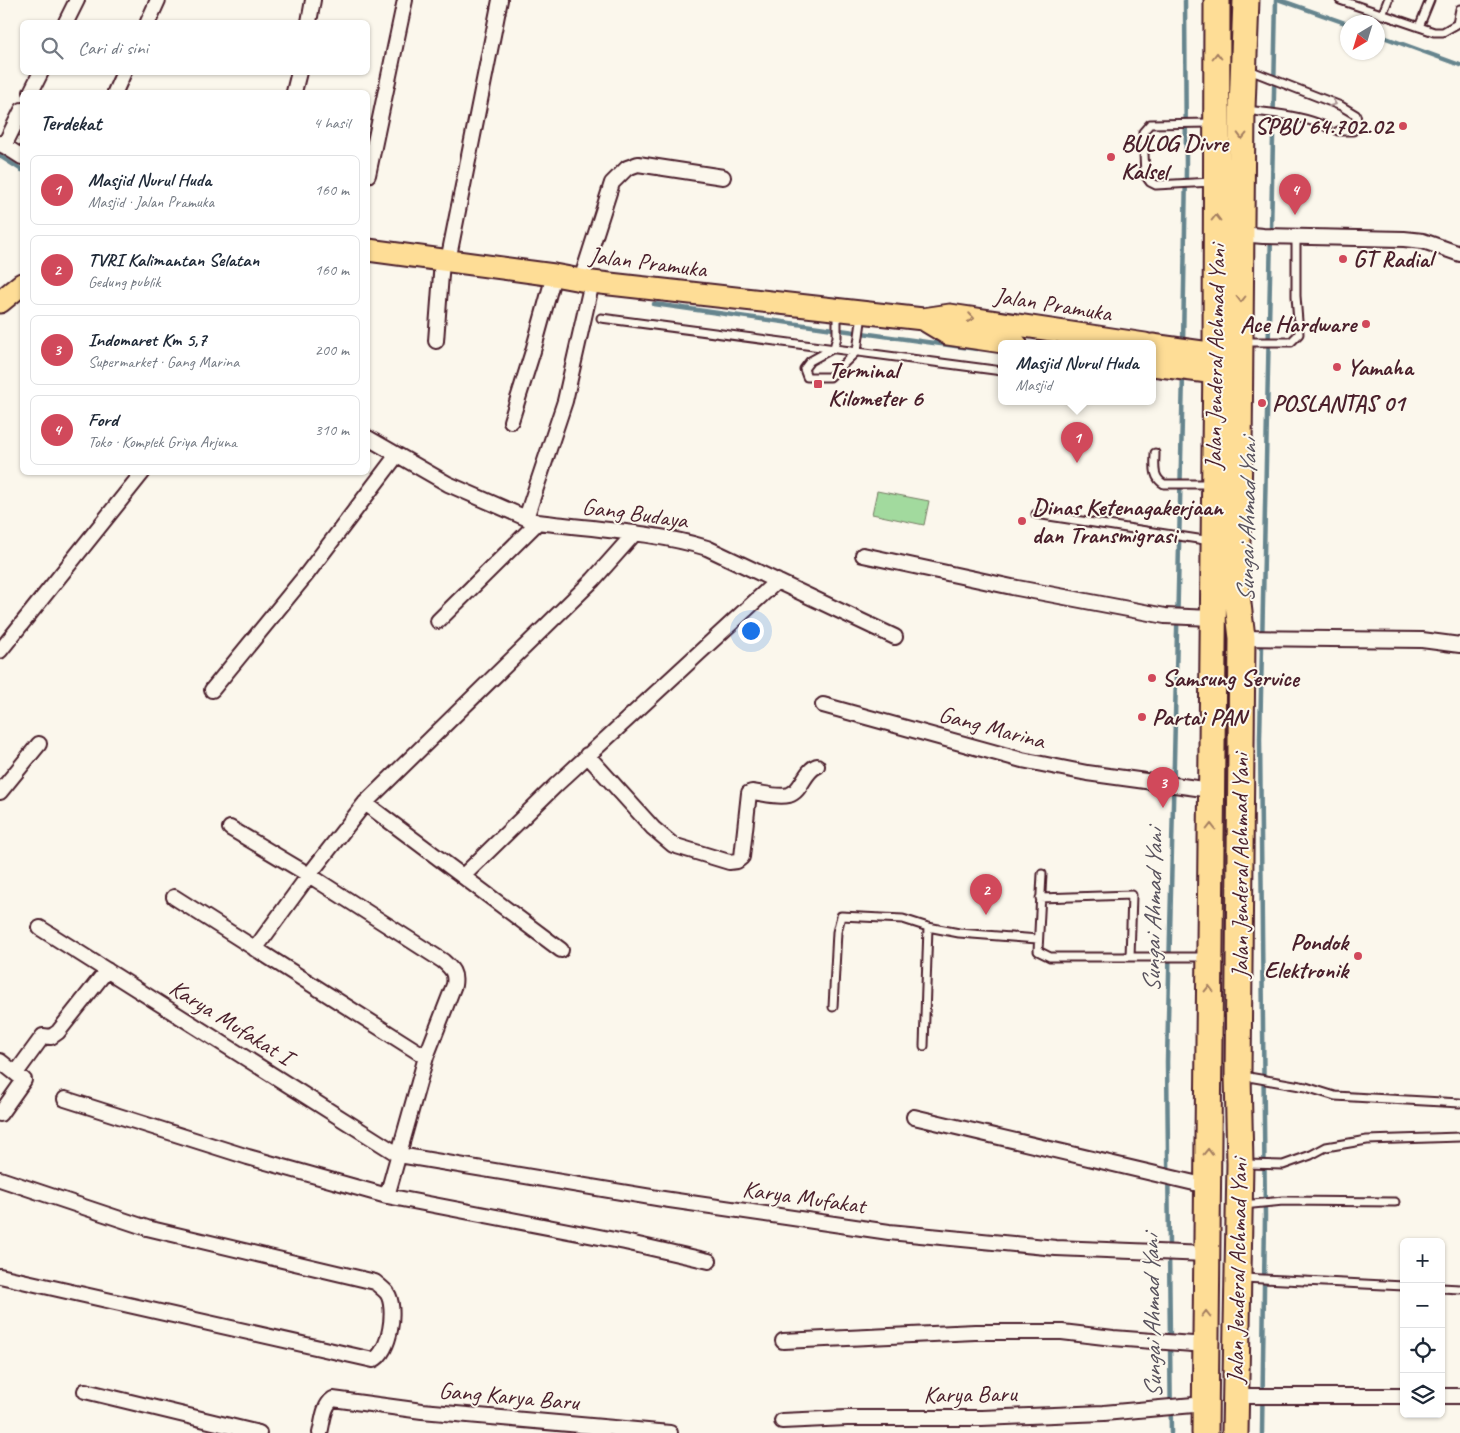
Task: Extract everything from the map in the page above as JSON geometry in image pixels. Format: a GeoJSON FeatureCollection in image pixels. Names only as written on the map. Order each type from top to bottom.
{"type":"FeatureCollection","features":[{"type":"Feature","properties":{"kind":"highway","name":"Jalan Jenderal Achmad Yani"},"geometry":{"type":"LineString","coordinates":[[1217,0],[1205,123],[1205,182],[1225,358],[1236,587],[1249,638],[1240,875],[1247,1077],[1246,1396],[1235,1433]]}},
{"type":"Feature","properties":{"kind":"highway","name":"Jalan Jenderal Achmad Yani"},"geometry":{"type":"LineString","coordinates":[[1205,1433],[1212,618],[1205,484],[1225,358],[1252,235],[1242,109],[1245,69],[1246,0]]}},
{"type":"Feature","properties":{"kind":"highway"},"geometry":{"type":"LineString","coordinates":[[1211,876],[1240,875]]}},
{"type":"Feature","properties":{"kind":"highway"},"geometry":{"type":"LineString","coordinates":[[1210,906],[1240,905]]}},
{"type":"Feature","properties":{"kind":"main road","name":"Jalan Pramuka"},"geometry":{"type":"LineString","coordinates":[[370,250],[554,275],[861,321],[923,319],[950,315],[1118,340]]}},
{"type":"Feature","properties":{"kind":"main road"},"geometry":{"type":"LineString","coordinates":[[0,302],[20,286]]}},
{"type":"Feature","properties":{"kind":"main road","name":"Jalan Pramuka"},"geometry":{"type":"LineString","coordinates":[[923,319],[948,334],[998,341]]}},
{"type":"Feature","properties":{"kind":"main road"},"geometry":{"type":"LineString","coordinates":[[1156,350],[1165,360],[1225,358]]}},
{"type":"Feature","properties":{"kind":"street"},"geometry":{"type":"LineString","coordinates":[[67,20],[77,0]]}},
{"type":"Feature","properties":{"kind":"street"},"geometry":{"type":"LineString","coordinates":[[149,20],[158,0]]}},
{"type":"Feature","properties":{"kind":"street"},"geometry":{"type":"LineString","coordinates":[[309,20],[314,0]]}},
{"type":"Feature","properties":{"kind":"street"},"geometry":{"type":"LineString","coordinates":[[370,166],[405,0]]}},
{"type":"Feature","properties":{"kind":"street"},"geometry":{"type":"LineString","coordinates":[[436,341],[445,261],[500,0]]}},
{"type":"Feature","properties":{"kind":"street"},"geometry":{"type":"LineString","coordinates":[[32,90],[40,75]]}},
{"type":"Feature","properties":{"kind":"street"},"geometry":{"type":"LineString","coordinates":[[116,90],[123,75]]}},
{"type":"Feature","properties":{"kind":"street"},"geometry":{"type":"LineString","coordinates":[[294,90],[298,75]]}},
{"type":"Feature","properties":{"kind":"street"},"geometry":{"type":"LineString","coordinates":[[20,113],[2,144],[20,156]]}},
{"type":"Feature","properties":{"kind":"street"},"geometry":{"type":"LineString","coordinates":[[438,621],[532,520],[565,401],[587,281],[612,183],[627,168],[638,164],[723,177]]}},
{"type":"Feature","properties":{"kind":"street"},"geometry":{"type":"LineString","coordinates":[[1252,235],[1423,241],[1460,254]]}},
{"type":"Feature","properties":{"kind":"street"},"geometry":{"type":"LineString","coordinates":[[511,421],[554,275]]}},
{"type":"Feature","properties":{"kind":"street","name":"Gang Budaya"},"geometry":{"type":"LineString","coordinates":[[370,439],[448,484],[532,520],[686,542],[707,548],[895,637]]}},
{"type":"Feature","properties":{"kind":"street"},"geometry":{"type":"LineString","coordinates":[[212,690],[306,575],[397,455]]}},
{"type":"Feature","properties":{"kind":"street"},"geometry":{"type":"LineString","coordinates":[[0,651],[141,475]]}},
{"type":"Feature","properties":{"kind":"street"},"geometry":{"type":"LineString","coordinates":[[255,949],[365,802],[593,580],[634,534]]}},
{"type":"Feature","properties":{"kind":"street"},"geometry":{"type":"LineString","coordinates":[[863,555],[1012,587],[1165,616],[1212,618]]}},
{"type":"Feature","properties":{"kind":"street"},"geometry":{"type":"LineString","coordinates":[[463,876],[587,756],[776,581]]}},
{"type":"Feature","properties":{"kind":"street"},"geometry":{"type":"LineString","coordinates":[[1249,638],[1422,640],[1460,645]]}},
{"type":"Feature","properties":{"kind":"street","name":"Gang Marina"},"geometry":{"type":"LineString","coordinates":[[823,705],[1022,760],[1087,773],[1211,790]]}},
{"type":"Feature","properties":{"kind":"street"},"geometry":{"type":"LineString","coordinates":[[0,792],[39,744]]}},
{"type":"Feature","properties":{"kind":"street"},"geometry":{"type":"LineString","coordinates":[[587,756],[664,838],[682,848],[729,862],[737,861],[742,857],[748,793],[788,795],[797,789],[809,772],[817,766]]}},
{"type":"Feature","properties":{"kind":"street"},"geometry":{"type":"LineString","coordinates":[[365,802],[561,950]]}},
{"type":"Feature","properties":{"kind":"street"},"geometry":{"type":"LineString","coordinates":[[230,828],[309,875],[443,961],[452,969],[456,976],[426,1057],[387,1196]]}},
{"type":"Feature","properties":{"kind":"street"},"geometry":{"type":"LineString","coordinates":[[174,897],[426,1057]]}},
{"type":"Feature","properties":{"kind":"street","name":"Karya Mufakat I"},"geometry":{"type":"LineString","coordinates":[[40,928],[399,1155]]}},
{"type":"Feature","properties":{"kind":"street"},"geometry":{"type":"LineString","coordinates":[[16,1073],[43,1036],[51,1037],[58,1032],[107,970]]}},
{"type":"Feature","properties":{"kind":"street"},"geometry":{"type":"LineString","coordinates":[[0,1061],[24,1080],[0,1114]]}},
{"type":"Feature","properties":{"kind":"street"},"geometry":{"type":"LineString","coordinates":[[64,1099],[248,1157],[387,1196],[625,1242],[709,1261]]}},
{"type":"Feature","properties":{"kind":"street"},"geometry":{"type":"LineString","coordinates":[[914,1117],[1207,1186]]}},
{"type":"Feature","properties":{"kind":"street","name":"Karya Mufakat"},"geometry":{"type":"LineString","coordinates":[[399,1155],[664,1199],[889,1232],[1056,1248],[1206,1254]]}},
{"type":"Feature","properties":{"kind":"street"},"geometry":{"type":"LineString","coordinates":[[0,1179],[147,1228],[375,1282],[387,1293],[392,1310],[386,1347],[378,1358],[373,1360],[0,1276]]}},
{"type":"Feature","properties":{"kind":"street"},"geometry":{"type":"LineString","coordinates":[[783,1341],[975,1332],[1062,1332],[1206,1345]]}},
{"type":"Feature","properties":{"kind":"street"},"geometry":{"type":"LineString","coordinates":[[85,1391],[259,1433]]}},
{"type":"Feature","properties":{"kind":"street"},"geometry":{"type":"LineString","coordinates":[[1246,1396],[1400,1396]]}},
{"type":"Feature","properties":{"kind":"street"},"geometry":{"type":"LineString","coordinates":[[1445,1396],[1460,1396]]}},
{"type":"Feature","properties":{"kind":"street","name":"Gang Karya Baru"},"geometry":{"type":"LineString","coordinates":[[320,1433],[325,1410],[330,1400],[333,1399],[422,1411],[670,1433]]}},
{"type":"Feature","properties":{"kind":"street","name":"Karya Baru"},"geometry":{"type":"LineString","coordinates":[[782,1421],[847,1418],[982,1418],[1104,1413],[1205,1404]]}},
{"type":"Feature","properties":{"kind":"lane"},"geometry":{"type":"LineString","coordinates":[[1340,0],[1382,15],[1388,0]]}},
{"type":"Feature","properties":{"kind":"lane"},"geometry":{"type":"LineString","coordinates":[[1419,28],[1430,0]]}},
{"type":"Feature","properties":{"kind":"lane"},"geometry":{"type":"LineString","coordinates":[[1385,16],[1419,28],[1443,32],[1458,24],[1460,9]]}},
{"type":"Feature","properties":{"kind":"lane"},"geometry":{"type":"LineString","coordinates":[[1245,69],[1341,106],[1356,115],[1358,125],[1353,131],[1338,131]]}},
{"type":"Feature","properties":{"kind":"lane"},"geometry":{"type":"LineString","coordinates":[[1242,109],[1291,116],[1316,122],[1327,127]]}},
{"type":"Feature","properties":{"kind":"lane"},"geometry":{"type":"LineString","coordinates":[[1205,123],[1165,122],[1150,124],[1143,132],[1145,175],[1150,182],[1156,185],[1205,182]]}},
{"type":"Feature","properties":{"kind":"lane"},"geometry":{"type":"LineString","coordinates":[[1225,358],[1280,342],[1291,342],[1298,334],[1293,236]]}},
{"type":"Feature","properties":{"kind":"lane"},"geometry":{"type":"LineString","coordinates":[[601,318],[998,370]]}},
{"type":"Feature","properties":{"kind":"lane"},"geometry":{"type":"LineString","coordinates":[[837,318],[837,337],[834,348],[810,361],[804,369],[807,378],[830,377],[857,351],[861,321]]}},
{"type":"Feature","properties":{"kind":"lane"},"geometry":{"type":"LineString","coordinates":[[1155,453],[1155,475],[1164,484],[1205,484]]}},
{"type":"Feature","properties":{"kind":"lane"},"geometry":{"type":"LineString","coordinates":[[1036,514],[1207,540]]}},
{"type":"Feature","properties":{"kind":"lane"},"geometry":{"type":"LineString","coordinates":[[1042,874],[1038,951],[1050,957],[1156,956],[1209,958]]}},
{"type":"Feature","properties":{"kind":"lane"},"geometry":{"type":"LineString","coordinates":[[1040,898],[1132,895],[1130,956]]}},
{"type":"Feature","properties":{"kind":"lane"},"geometry":{"type":"LineString","coordinates":[[833,1007],[833,972],[837,932],[841,916],[903,919],[928,927],[959,933],[1038,939]]}},
{"type":"Feature","properties":{"kind":"lane"},"geometry":{"type":"LineString","coordinates":[[924,1046],[928,927]]}},
{"type":"Feature","properties":{"kind":"lane"},"geometry":{"type":"LineString","coordinates":[[1247,1077],[1288,1083],[1335,1096],[1460,1103]]}},
{"type":"Feature","properties":{"kind":"lane"},"geometry":{"type":"LineString","coordinates":[[1248,1164],[1283,1165],[1311,1155],[1326,1147],[1367,1140],[1460,1137]]}},
{"type":"Feature","properties":{"kind":"lane"},"geometry":{"type":"LineString","coordinates":[[1248,1204],[1282,1201],[1395,1202]]}},
{"type":"Feature","properties":{"kind":"lane"},"geometry":{"type":"LineString","coordinates":[[1247,1278],[1400,1286]]}},
{"type":"Feature","properties":{"kind":"lane"},"geometry":{"type":"LineString","coordinates":[[1445,1288],[1460,1289]]}},
{"type":"Feature","properties":{"kind":"green space"},"geometry":{"type":"Polygon","coordinates":[[[877,491],[929,501],[924,525],[872,514],[877,491]]]}},
{"type":"Feature","properties":{"kind":"waterway","name":"Sungai Ahmad Yani"},"geometry":{"type":"LineString","coordinates":[[1183,344],[1186,170],[1185,0]]}},
{"type":"Feature","properties":{"kind":"waterway","name":"Sungai Ahmad Yani"},"geometry":{"type":"LineString","coordinates":[[1262,1433],[1265,1216],[1260,739],[1276,0]]}},
{"type":"Feature","properties":{"kind":"waterway"},"geometry":{"type":"LineString","coordinates":[[1280,0],[1340,21]]}},
{"type":"Feature","properties":{"kind":"waterway"},"geometry":{"type":"LineString","coordinates":[[1385,38],[1460,65]]}},
{"type":"Feature","properties":{"kind":"waterway"},"geometry":{"type":"LineString","coordinates":[[0,156],[20,169]]}},
{"type":"Feature","properties":{"kind":"waterway"},"geometry":{"type":"LineString","coordinates":[[654,304],[977,349]]}},
{"type":"Feature","properties":{"kind":"waterway","name":"Sungai Ahmad Yani"},"geometry":{"type":"LineString","coordinates":[[1171,1433],[1167,1062],[1183,374]]}},
{"type":"Feature","properties":{"kind":"place","name":"SPBU 64.702.02"},"geometry":{"type":"Point","coordinates":[1403,126]}},
{"type":"Feature","properties":{"kind":"place","name":"BULOG Divre Kalsel"},"geometry":{"type":"Point","coordinates":[1111,157]}},
{"type":"Feature","properties":{"kind":"place","name":"Ford"},"geometry":{"type":"Point","coordinates":[1295,215]}},
{"type":"Feature","properties":{"kind":"place","name":"GT Radial"},"geometry":{"type":"Point","coordinates":[1343,259]}},
{"type":"Feature","properties":{"kind":"place","name":"Ace Hardware"},"geometry":{"type":"Point","coordinates":[1366,324]}},
{"type":"Feature","properties":{"kind":"place","name":"Yamaha"},"geometry":{"type":"Point","coordinates":[1337,367]}},
{"type":"Feature","properties":{"kind":"place","name":"Terminal Kilometer 6"},"geometry":{"type":"Point","coordinates":[818,384]}},
{"type":"Feature","properties":{"kind":"place","name":"POSLANTAS 01"},"geometry":{"type":"Point","coordinates":[1262,403]}},
{"type":"Feature","properties":{"kind":"place","name":"Masjid Nurul Huda"},"geometry":{"type":"Point","coordinates":[1077,463]}},
{"type":"Feature","properties":{"kind":"place","name":"Dinas Ketenagakerjaan dan Transmigrasi"},"geometry":{"type":"Point","coordinates":[1022,521]}},
{"type":"Feature","properties":{"kind":"place","name":"Samsung Service"},"geometry":{"type":"Point","coordinates":[1152,678]}},
{"type":"Feature","properties":{"kind":"place","name":"Partai PAN"},"geometry":{"type":"Point","coordinates":[1142,717]}},
{"type":"Feature","properties":{"kind":"place","name":"Indomaret Km 5,7"},"geometry":{"type":"Point","coordinates":[1163,808]}},
{"type":"Feature","properties":{"kind":"place","name":"TVRI Kalimantan Selatan"},"geometry":{"type":"Point","coordinates":[986,915]}},
{"type":"Feature","properties":{"kind":"place","name":"Pondok Elektronik"},"geometry":{"type":"Point","coordinates":[1358,956]}}]}
